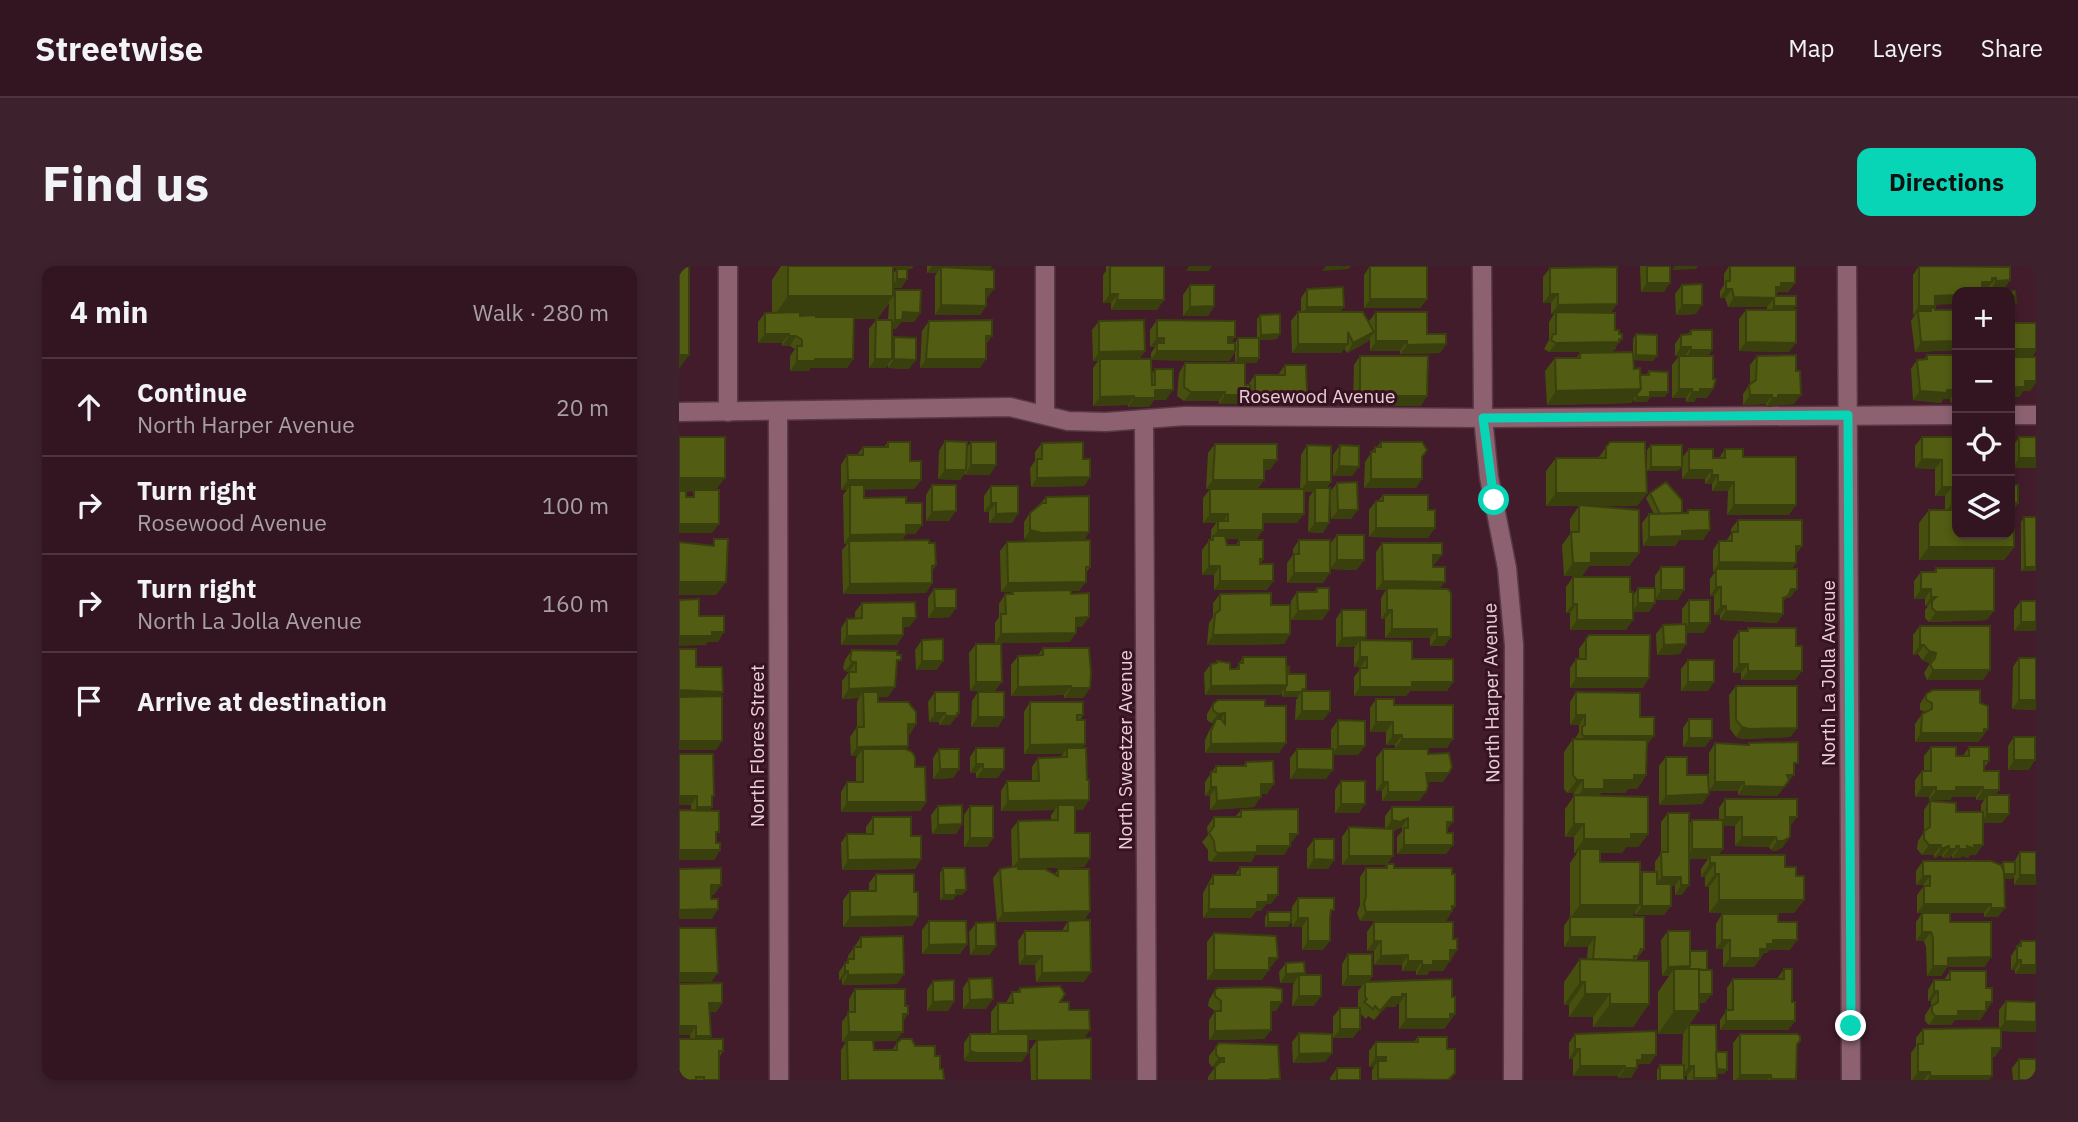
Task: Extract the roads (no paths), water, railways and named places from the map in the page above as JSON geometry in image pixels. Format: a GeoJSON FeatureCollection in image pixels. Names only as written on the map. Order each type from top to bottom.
{"type":"FeatureCollection","features":[{"type":"Feature","properties":{"kind":"street"},"geometry":{"type":"LineString","coordinates":[[728,266],[728,412]]}},
{"type":"Feature","properties":{"kind":"street"},"geometry":{"type":"LineString","coordinates":[[1045,266],[1045,415]]}},
{"type":"Feature","properties":{"kind":"street","name":"North Harper Avenue"},"geometry":{"type":"LineString","coordinates":[[1482,266],[1483,418],[1489,477],[1507,568],[1514,645],[1513,1080]]}},
{"type":"Feature","properties":{"kind":"street","name":"North La Jolla Avenue"},"geometry":{"type":"LineString","coordinates":[[1847,266],[1851,1080]]}},
{"type":"Feature","properties":{"kind":"street","name":"Rosewood Avenue"},"geometry":{"type":"LineString","coordinates":[[679,412],[1010,407],[1068,421],[1185,416],[1483,418],[1952,415]]}},
{"type":"Feature","properties":{"kind":"street","name":"North Flores Street"},"geometry":{"type":"LineString","coordinates":[[778,412],[779,1080]]}},
{"type":"Feature","properties":{"kind":"street"},"geometry":{"type":"LineString","coordinates":[[2015,415],[2036,415]]}},
{"type":"Feature","properties":{"kind":"street","name":"North Sweetzer Avenue"},"geometry":{"type":"LineString","coordinates":[[1144,419],[1147,1080]]}}]}
